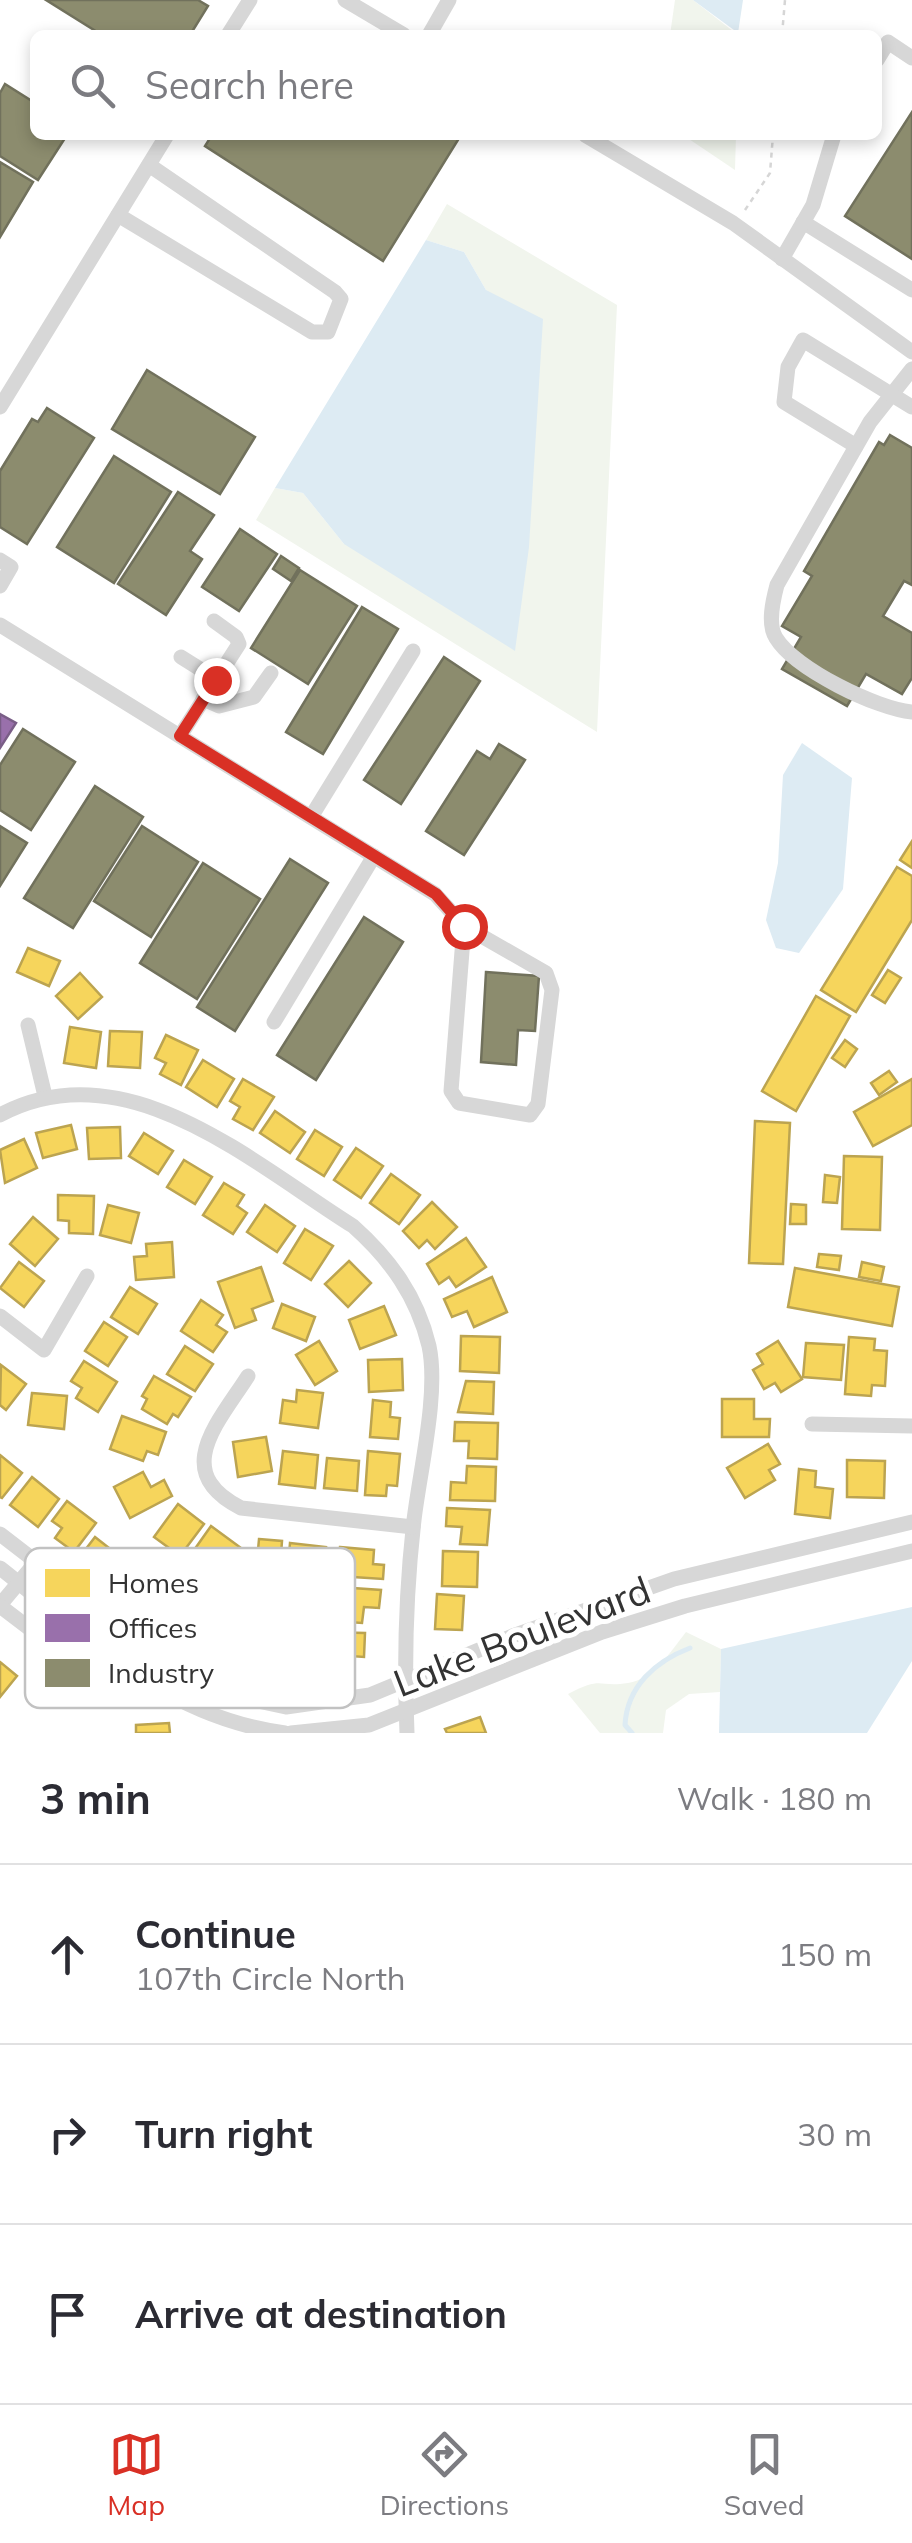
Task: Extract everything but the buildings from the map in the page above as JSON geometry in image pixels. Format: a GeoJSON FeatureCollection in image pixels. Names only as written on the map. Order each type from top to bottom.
{"type":"FeatureCollection","features":[{"type":"Feature","properties":{"kind":"street"},"geometry":{"type":"LineString","coordinates":[[231,30],[250,0]]}},
{"type":"Feature","properties":{"kind":"street"},"geometry":{"type":"LineString","coordinates":[[345,0],[396,30]]}},
{"type":"Feature","properties":{"kind":"street"},"geometry":{"type":"LineString","coordinates":[[433,30],[449,0]]}},
{"type":"Feature","properties":{"kind":"street"},"geometry":{"type":"LineString","coordinates":[[882,52],[888,42],[912,58]]}},
{"type":"Feature","properties":{"kind":"street"},"geometry":{"type":"LineString","coordinates":[[0,408],[164,140]]}},
{"type":"Feature","properties":{"kind":"street"},"geometry":{"type":"LineString","coordinates":[[593,140],[733,224],[912,352]]}},
{"type":"Feature","properties":{"kind":"street"},"geometry":{"type":"LineString","coordinates":[[782,259],[814,204],[833,140]]}},
{"type":"Feature","properties":{"kind":"street"},"geometry":{"type":"LineString","coordinates":[[118,215],[312,332],[321,335],[334,323],[342,299],[335,292],[149,165]]}},
{"type":"Feature","properties":{"kind":"street"},"geometry":{"type":"LineString","coordinates":[[803,222],[912,290]]}},
{"type":"Feature","properties":{"kind":"street"},"geometry":{"type":"LineString","coordinates":[[856,446],[784,402],[788,368],[803,340],[912,407]]}},
{"type":"Feature","properties":{"kind":"street"},"geometry":{"type":"LineString","coordinates":[[912,369],[856,446],[777,585],[772,602],[773,635],[790,655],[890,710],[912,712]]}},
{"type":"Feature","properties":{"kind":"street"},"geometry":{"type":"LineString","coordinates":[[0,560],[12,567],[0,586]]}},
{"type":"Feature","properties":{"kind":"street"},"geometry":{"type":"LineString","coordinates":[[180,736],[239,644],[236,637],[214,621]]}},
{"type":"Feature","properties":{"kind":"street"},"geometry":{"type":"LineString","coordinates":[[0,625],[436,894],[464,926],[546,973],[552,990],[538,1104],[530,1115],[458,1103],[451,1091],[464,926]]}},
{"type":"Feature","properties":{"kind":"street"},"geometry":{"type":"LineString","coordinates":[[311,817],[413,652]]}},
{"type":"Feature","properties":{"kind":"street"},"geometry":{"type":"LineString","coordinates":[[181,657],[216,680]]}},
{"type":"Feature","properties":{"kind":"street"},"geometry":{"type":"LineString","coordinates":[[203,699],[220,706],[254,697],[271,673]]}},
{"type":"Feature","properties":{"kind":"street"},"geometry":{"type":"LineString","coordinates":[[274,1022],[374,856]]}},
{"type":"Feature","properties":{"kind":"street"},"geometry":{"type":"LineString","coordinates":[[28,1025],[44,1096]]}},
{"type":"Feature","properties":{"kind":"street"},"geometry":{"type":"LineString","coordinates":[[0,1115],[44,1096],[85,1094],[157,1108],[352,1226],[381,1251],[419,1313],[430,1350],[413,1527],[404,1681],[406,1733]]}},
{"type":"Feature","properties":{"kind":"street"},"geometry":{"type":"LineString","coordinates":[[0,1316],[44,1350],[86,1276]]}},
{"type":"Feature","properties":{"kind":"street"},"geometry":{"type":"LineString","coordinates":[[248,1376],[209,1437],[202,1460],[207,1480],[220,1498],[241,1508],[413,1527]]}},
{"type":"Feature","properties":{"kind":"street"},"geometry":{"type":"LineString","coordinates":[[812,1424],[912,1426]]}},
{"type":"Feature","properties":{"kind":"street","name":"Lake Boulevard"},"geometry":{"type":"LineString","coordinates":[[355,1696],[674,1579],[912,1522]]}},
{"type":"Feature","properties":{"kind":"street","name":"Lake Boulevard"},"geometry":{"type":"LineString","coordinates":[[0,1534],[25,1553]]}},
{"type":"Feature","properties":{"kind":"street","name":"Lake Boulevard"},"geometry":{"type":"LineString","coordinates":[[191,1708],[207,1716],[288,1733],[369,1725],[602,1632],[685,1606],[912,1551]]}},
{"type":"Feature","properties":{"kind":"street","name":"Lake Boulevard"},"geometry":{"type":"LineString","coordinates":[[0,1568],[25,1587]]}},
{"type":"Feature","properties":{"kind":"street"},"geometry":{"type":"LineString","coordinates":[[25,1575],[0,1606],[25,1625]]}},
{"type":"Feature","properties":{"kind":"path"},"geometry":{"type":"LineString","coordinates":[[782,30],[784,0]]}},
{"type":"Feature","properties":{"kind":"path"},"geometry":{"type":"LineString","coordinates":[[733,224],[763,189],[770,173],[773,140]]}},
{"type":"Feature","properties":{"kind":"shaded area"},"geometry":{"type":"Polygon","coordinates":[[[675,0],[693,0],[732,30],[671,30],[675,0]]]}},
{"type":"Feature","properties":{"kind":"shaded area"},"geometry":{"type":"Polygon","coordinates":[[[693,0],[743,0],[738,30],[693,0]]]}},
{"type":"Feature","properties":{"kind":"shaded area"},"geometry":{"type":"Polygon","coordinates":[[[690,140],[736,140],[735,170],[690,140]]]}},
{"type":"Feature","properties":{"kind":"shaded area"},"geometry":{"type":"Polygon","coordinates":[[[447,204],[617,305],[597,732],[256,520],[275,488],[303,493],[344,544],[486,290],[464,252],[426,240],[447,204]]]}},
{"type":"Feature","properties":{"kind":"shaded area"},"geometry":{"type":"Polygon","coordinates":[[[426,240],[464,252],[486,290],[543,319],[529,547],[515,651],[344,544],[303,493],[275,488],[426,240]]]}},
{"type":"Feature","properties":{"kind":"shaded area"},"geometry":{"type":"Polygon","coordinates":[[[802,743],[852,778],[843,889],[799,953],[776,948],[766,920],[778,863],[783,775],[802,743]]]}},
{"type":"Feature","properties":{"kind":"shaded area"},"geometry":{"type":"Polygon","coordinates":[[[912,1607],[912,1661],[867,1733],[719,1733],[721,1649],[912,1607]]]}},
{"type":"Feature","properties":{"kind":"shaded area"},"geometry":{"type":"Polygon","coordinates":[[[686,1632],[721,1649],[720,1692],[689,1694],[666,1710],[663,1733],[600,1733],[568,1694],[595,1683],[628,1683],[646,1676],[686,1632]]]}},
{"type":"Feature","properties":{"kind":"waterway"},"geometry":{"type":"LineString","coordinates":[[632,1733],[625,1725],[637,1687],[655,1668],[690,1648]]}},
{"type":"Feature","properties":{"kind":"route"},"geometry":{"type":"LineString","coordinates":[[216,680],[180,736],[436,894],[464,926]]}}]}
